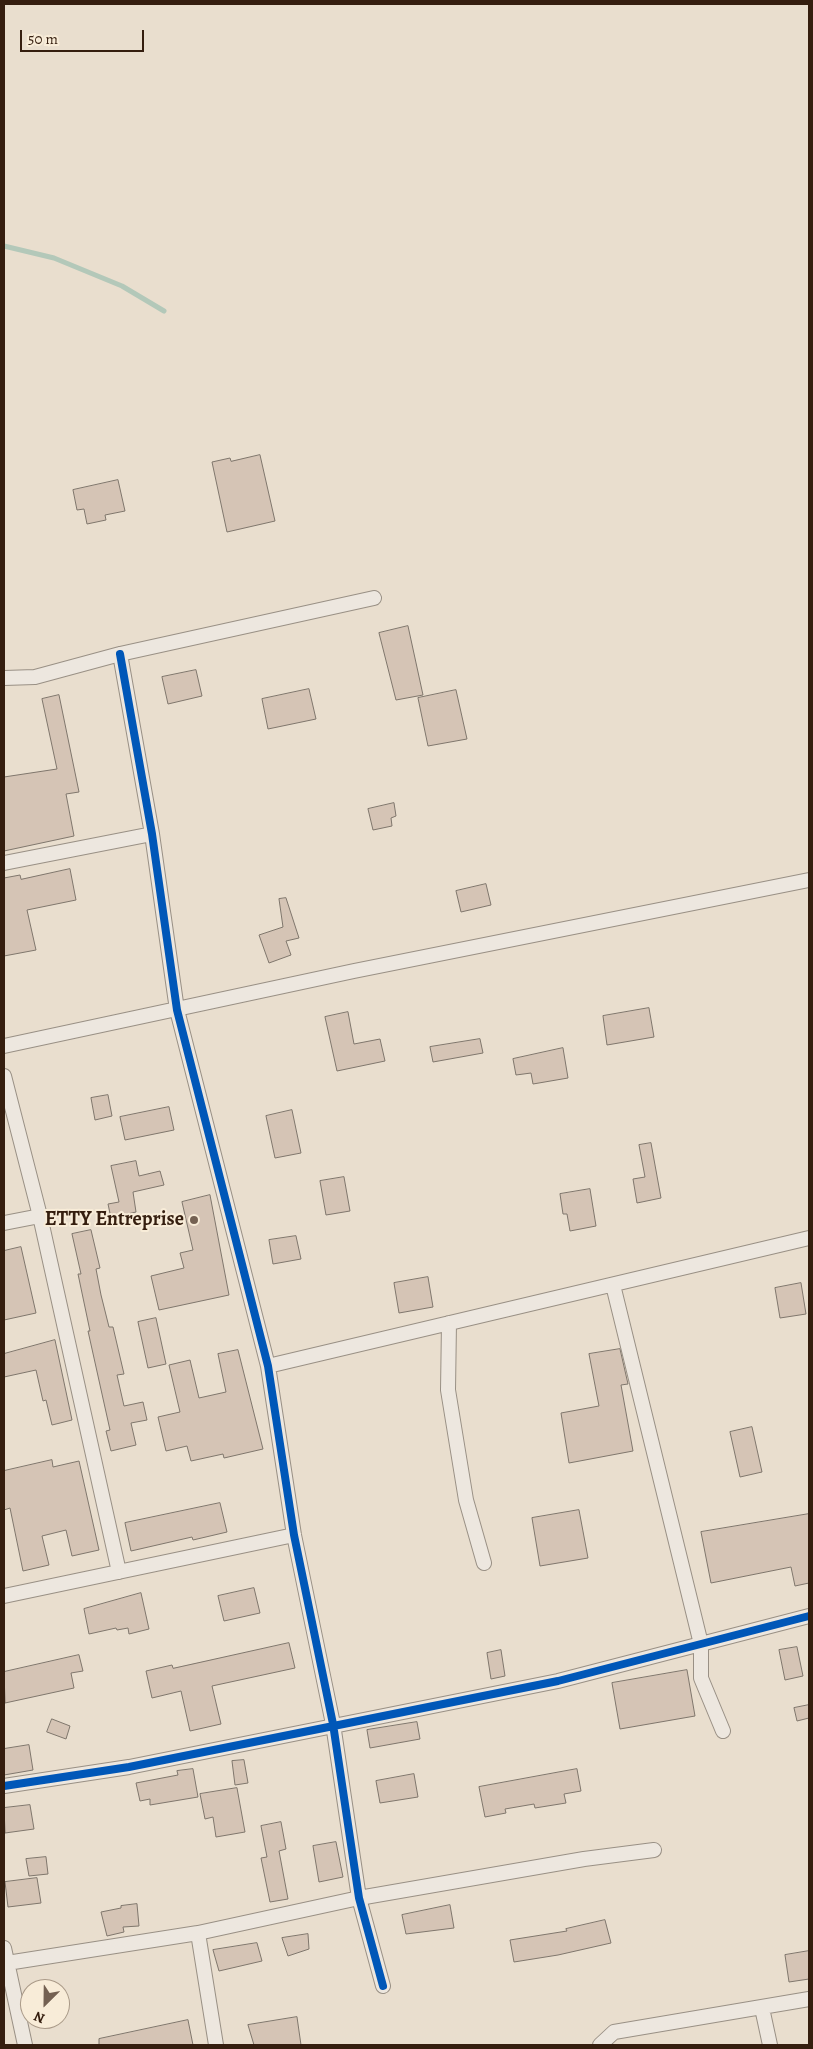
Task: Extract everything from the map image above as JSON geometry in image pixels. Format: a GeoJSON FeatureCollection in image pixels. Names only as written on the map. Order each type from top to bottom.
{"type":"FeatureCollection","features":[{"type":"Feature","properties":{"kind":"street"},"geometry":{"type":"LineString","coordinates":[[4,678],[35,678],[120,654],[374,598]]}},
{"type":"Feature","properties":{"kind":"street"},"geometry":{"type":"LineString","coordinates":[[120,654],[152,834],[177,1010],[268,1366],[294,1536],[333,1724],[359,1898],[383,1986]]}},
{"type":"Feature","properties":{"kind":"street"},"geometry":{"type":"LineString","coordinates":[[4,863],[152,834]]}},
{"type":"Feature","properties":{"kind":"street"},"geometry":{"type":"LineString","coordinates":[[4,1046],[354,971],[809,880]]}},
{"type":"Feature","properties":{"kind":"street"},"geometry":{"type":"LineString","coordinates":[[4,1076],[40,1216],[119,1572]]}},
{"type":"Feature","properties":{"kind":"street"},"geometry":{"type":"LineString","coordinates":[[4,1223],[40,1216]]}},
{"type":"Feature","properties":{"kind":"street"},"geometry":{"type":"LineString","coordinates":[[268,1366],[809,1238]]}},
{"type":"Feature","properties":{"kind":"street"},"geometry":{"type":"LineString","coordinates":[[613,1285],[701,1644],[699,1661],[701,1678],[723,1731]]}},
{"type":"Feature","properties":{"kind":"street"},"geometry":{"type":"LineString","coordinates":[[449,1323],[448,1390],[466,1500],[484,1563]]}},
{"type":"Feature","properties":{"kind":"street"},"geometry":{"type":"LineString","coordinates":[[4,1596],[294,1536]]}},
{"type":"Feature","properties":{"kind":"street"},"geometry":{"type":"LineString","coordinates":[[4,1786],[129,1767],[333,1724],[558,1680],[809,1616]]}},
{"type":"Feature","properties":{"kind":"street"},"geometry":{"type":"LineString","coordinates":[[7,1964],[198,1933],[359,1898],[584,1859],[654,1850]]}},
{"type":"Feature","properties":{"kind":"street"},"geometry":{"type":"LineString","coordinates":[[198,1933],[216,2045]]}},
{"type":"Feature","properties":{"kind":"street"},"geometry":{"type":"LineString","coordinates":[[4,1948],[25,2045]]}},
{"type":"Feature","properties":{"kind":"street"},"geometry":{"type":"LineString","coordinates":[[600,2045],[614,2032],[809,1999]]}},
{"type":"Feature","properties":{"kind":"street"},"geometry":{"type":"LineString","coordinates":[[762,2008],[770,2045]]}},
{"type":"Feature","properties":{"kind":"building"},"geometry":{"type":"Polygon","coordinates":[[[260,455],[275,521],[227,532],[212,462],[230,458],[231,461],[260,455]]]}},
{"type":"Feature","properties":{"kind":"building"},"geometry":{"type":"Polygon","coordinates":[[[118,480],[125,511],[105,515],[106,520],[87,524],[84,509],[77,510],[73,490],[118,480]]]}},
{"type":"Feature","properties":{"kind":"building"},"geometry":{"type":"Polygon","coordinates":[[[408,626],[423,695],[396,700],[379,633],[408,626]]]}},
{"type":"Feature","properties":{"kind":"building"},"geometry":{"type":"Polygon","coordinates":[[[196,670],[202,696],[168,704],[162,677],[196,670]]]}},
{"type":"Feature","properties":{"kind":"building"},"geometry":{"type":"Polygon","coordinates":[[[309,689],[316,719],[268,729],[262,699],[309,689]]]}},
{"type":"Feature","properties":{"kind":"building"},"geometry":{"type":"Polygon","coordinates":[[[456,690],[467,739],[428,746],[418,698],[456,690]]]}},
{"type":"Feature","properties":{"kind":"building"},"geometry":{"type":"Polygon","coordinates":[[[59,695],[79,792],[66,794],[74,836],[4,851],[4,777],[57,769],[42,699],[59,695]]]}},
{"type":"Feature","properties":{"kind":"building"},"geometry":{"type":"Polygon","coordinates":[[[394,803],[396,816],[391,818],[392,826],[373,830],[368,809],[394,803]]]}},
{"type":"Feature","properties":{"kind":"building"},"geometry":{"type":"Polygon","coordinates":[[[70,869],[76,900],[27,910],[36,950],[4,956],[4,878],[20,875],[21,879],[70,869]]]}},
{"type":"Feature","properties":{"kind":"building"},"geometry":{"type":"Polygon","coordinates":[[[486,884],[491,905],[461,912],[456,891],[486,884]]]}},
{"type":"Feature","properties":{"kind":"building"},"geometry":{"type":"Polygon","coordinates":[[[286,898],[299,938],[286,941],[291,955],[269,963],[259,935],[283,927],[279,899],[286,898]]]}},
{"type":"Feature","properties":{"kind":"building"},"geometry":{"type":"Polygon","coordinates":[[[649,1008],[654,1037],[607,1045],[603,1016],[649,1008]]]}},
{"type":"Feature","properties":{"kind":"building"},"geometry":{"type":"Polygon","coordinates":[[[348,1012],[354,1044],[380,1039],[385,1061],[337,1071],[325,1017],[348,1012]]]}},
{"type":"Feature","properties":{"kind":"building"},"geometry":{"type":"Polygon","coordinates":[[[480,1039],[483,1053],[433,1062],[430,1047],[480,1039]]]}},
{"type":"Feature","properties":{"kind":"building"},"geometry":{"type":"Polygon","coordinates":[[[563,1048],[568,1078],[533,1084],[531,1073],[516,1075],[513,1059],[563,1048]]]}},
{"type":"Feature","properties":{"kind":"building"},"geometry":{"type":"Polygon","coordinates":[[[108,1095],[112,1116],[95,1120],[91,1098],[108,1095]]]}},
{"type":"Feature","properties":{"kind":"building"},"geometry":{"type":"Polygon","coordinates":[[[169,1107],[174,1130],[125,1140],[120,1117],[169,1107]]]}},
{"type":"Feature","properties":{"kind":"building"},"geometry":{"type":"Polygon","coordinates":[[[292,1110],[301,1153],[275,1158],[266,1116],[292,1110]]]}},
{"type":"Feature","properties":{"kind":"building"},"geometry":{"type":"Polygon","coordinates":[[[651,1143],[661,1198],[637,1203],[633,1179],[645,1177],[639,1145],[651,1143]]]}},
{"type":"Feature","properties":{"kind":"building"},"geometry":{"type":"Polygon","coordinates":[[[136,1161],[139,1176],[160,1171],[164,1185],[133,1192],[136,1212],[111,1218],[108,1204],[119,1202],[111,1166],[136,1161]]]}},
{"type":"Feature","properties":{"kind":"building"},"geometry":{"type":"Polygon","coordinates":[[[344,1177],[350,1211],[326,1215],[320,1181],[344,1177]]]}},
{"type":"Feature","properties":{"kind":"building"},"geometry":{"type":"Polygon","coordinates":[[[590,1189],[596,1226],[570,1231],[567,1214],[563,1214],[560,1194],[590,1189]]]}},
{"type":"Feature","properties":{"kind":"building"},"geometry":{"type":"Polygon","coordinates":[[[210,1195],[229,1295],[159,1310],[151,1276],[184,1268],[180,1253],[193,1250],[182,1202],[210,1195]]]}},
{"type":"Feature","properties":{"kind":"building"},"geometry":{"type":"Polygon","coordinates":[[[91,1230],[100,1268],[96,1269],[101,1295],[109,1327],[113,1327],[124,1374],[117,1375],[124,1406],[143,1402],[147,1420],[131,1423],[136,1445],[111,1451],[106,1431],[110,1430],[88,1331],[90,1331],[78,1274],[81,1274],[72,1234],[91,1230]]]}},
{"type":"Feature","properties":{"kind":"building"},"geometry":{"type":"Polygon","coordinates":[[[296,1236],[301,1259],[273,1264],[269,1240],[296,1236]]]}},
{"type":"Feature","properties":{"kind":"building"},"geometry":{"type":"Polygon","coordinates":[[[21,1247],[36,1313],[4,1320],[4,1251],[21,1247]]]}},
{"type":"Feature","properties":{"kind":"building"},"geometry":{"type":"Polygon","coordinates":[[[428,1277],[433,1307],[399,1313],[394,1283],[428,1277]]]}},
{"type":"Feature","properties":{"kind":"building"},"geometry":{"type":"Polygon","coordinates":[[[801,1283],[806,1314],[780,1318],[775,1288],[801,1283]]]}},
{"type":"Feature","properties":{"kind":"building"},"geometry":{"type":"Polygon","coordinates":[[[156,1318],[166,1364],[148,1368],[138,1322],[156,1318]]]}},
{"type":"Feature","properties":{"kind":"building"},"geometry":{"type":"Polygon","coordinates":[[[55,1340],[72,1420],[52,1425],[46,1400],[43,1401],[36,1370],[4,1377],[4,1354],[55,1340]]]}},
{"type":"Feature","properties":{"kind":"building"},"geometry":{"type":"Polygon","coordinates":[[[620,1349],[628,1384],[621,1385],[633,1451],[569,1463],[561,1413],[599,1406],[589,1354],[620,1349]]]}},
{"type":"Feature","properties":{"kind":"building"},"geometry":{"type":"Polygon","coordinates":[[[238,1350],[263,1449],[224,1458],[223,1454],[191,1461],[187,1446],[166,1451],[158,1417],[180,1412],[169,1365],[190,1360],[199,1398],[226,1392],[218,1354],[238,1350]]]}},
{"type":"Feature","properties":{"kind":"building"},"geometry":{"type":"Polygon","coordinates":[[[752,1427],[762,1472],[740,1477],[730,1432],[752,1427]]]}},
{"type":"Feature","properties":{"kind":"building"},"geometry":{"type":"Polygon","coordinates":[[[52,1460],[53,1467],[79,1461],[99,1550],[72,1556],[66,1530],[42,1536],[49,1565],[23,1571],[10,1508],[4,1510],[4,1471],[52,1460]]]}},
{"type":"Feature","properties":{"kind":"building"},"geometry":{"type":"Polygon","coordinates":[[[220,1503],[227,1532],[193,1540],[192,1537],[131,1551],[125,1523],[220,1503]]]}},
{"type":"Feature","properties":{"kind":"building"},"geometry":{"type":"Polygon","coordinates":[[[579,1510],[588,1558],[540,1566],[532,1518],[579,1510]]]}},
{"type":"Feature","properties":{"kind":"building"},"geometry":{"type":"Polygon","coordinates":[[[809,1514],[809,1583],[795,1586],[791,1567],[711,1583],[701,1532],[809,1514]]]}},
{"type":"Feature","properties":{"kind":"building"},"geometry":{"type":"Polygon","coordinates":[[[254,1588],[260,1613],[224,1621],[218,1596],[254,1588]]]}},
{"type":"Feature","properties":{"kind":"building"},"geometry":{"type":"Polygon","coordinates":[[[141,1593],[149,1629],[129,1634],[128,1628],[117,1630],[116,1628],[89,1634],[84,1609],[141,1593]]]}},
{"type":"Feature","properties":{"kind":"building"},"geometry":{"type":"Polygon","coordinates":[[[289,1643],[295,1668],[212,1686],[221,1724],[190,1731],[181,1691],[152,1698],[146,1671],[172,1665],[173,1668],[289,1643]]]}},
{"type":"Feature","properties":{"kind":"building"},"geometry":{"type":"Polygon","coordinates":[[[797,1647],[803,1676],[785,1680],[779,1650],[797,1647]]]}},
{"type":"Feature","properties":{"kind":"building"},"geometry":{"type":"Polygon","coordinates":[[[501,1650],[505,1676],[491,1679],[487,1653],[501,1650]]]}},
{"type":"Feature","properties":{"kind":"building"},"geometry":{"type":"Polygon","coordinates":[[[79,1655],[83,1671],[71,1673],[74,1688],[5,1703],[4,1672],[79,1655]]]}},
{"type":"Feature","properties":{"kind":"building"},"geometry":{"type":"Polygon","coordinates":[[[687,1670],[695,1716],[620,1729],[612,1683],[687,1670]]]}},
{"type":"Feature","properties":{"kind":"building"},"geometry":{"type":"Polygon","coordinates":[[[809,1705],[809,1718],[797,1721],[794,1708],[809,1705]]]}},
{"type":"Feature","properties":{"kind":"building"},"geometry":{"type":"Polygon","coordinates":[[[52,1719],[70,1726],[66,1739],[47,1732],[52,1719]]]}},
{"type":"Feature","properties":{"kind":"building"},"geometry":{"type":"Polygon","coordinates":[[[417,1722],[420,1739],[370,1748],[367,1730],[417,1722]]]}},
{"type":"Feature","properties":{"kind":"building"},"geometry":{"type":"Polygon","coordinates":[[[29,1745],[33,1770],[4,1775],[4,1749],[29,1745]]]}},
{"type":"Feature","properties":{"kind":"building"},"geometry":{"type":"Polygon","coordinates":[[[244,1760],[248,1783],[235,1785],[232,1761],[244,1760]]]}},
{"type":"Feature","properties":{"kind":"building"},"geometry":{"type":"Polygon","coordinates":[[[193,1769],[198,1797],[150,1805],[150,1799],[140,1801],[136,1783],[178,1775],[177,1771],[193,1769]]]}},
{"type":"Feature","properties":{"kind":"building"},"geometry":{"type":"Polygon","coordinates":[[[577,1769],[581,1791],[564,1794],[566,1803],[535,1808],[534,1804],[505,1809],[506,1813],[485,1817],[479,1787],[577,1769]]]}},
{"type":"Feature","properties":{"kind":"building"},"geometry":{"type":"Polygon","coordinates":[[[414,1774],[418,1797],[380,1803],[376,1781],[414,1774]]]}},
{"type":"Feature","properties":{"kind":"building"},"geometry":{"type":"Polygon","coordinates":[[[237,1788],[245,1832],[216,1837],[213,1817],[205,1819],[200,1794],[237,1788]]]}},
{"type":"Feature","properties":{"kind":"building"},"geometry":{"type":"Polygon","coordinates":[[[30,1805],[34,1829],[5,1833],[4,1808],[30,1805]]]}},
{"type":"Feature","properties":{"kind":"building"},"geometry":{"type":"Polygon","coordinates":[[[281,1822],[286,1849],[279,1851],[288,1899],[270,1902],[261,1858],[267,1857],[261,1826],[281,1822]]]}},
{"type":"Feature","properties":{"kind":"building"},"geometry":{"type":"Polygon","coordinates":[[[336,1842],[343,1877],[319,1882],[313,1846],[336,1842]]]}},
{"type":"Feature","properties":{"kind":"building"},"geometry":{"type":"Polygon","coordinates":[[[46,1857],[48,1874],[29,1876],[26,1859],[46,1857]]]}},
{"type":"Feature","properties":{"kind":"building"},"geometry":{"type":"Polygon","coordinates":[[[37,1878],[41,1903],[8,1907],[5,1882],[37,1878]]]}},
{"type":"Feature","properties":{"kind":"building"},"geometry":{"type":"Polygon","coordinates":[[[137,1904],[139,1926],[123,1927],[124,1932],[107,1936],[101,1912],[121,1908],[121,1906],[137,1904]]]}},
{"type":"Feature","properties":{"kind":"building"},"geometry":{"type":"Polygon","coordinates":[[[450,1905],[454,1928],[406,1934],[402,1915],[450,1905]]]}},
{"type":"Feature","properties":{"kind":"building"},"geometry":{"type":"Polygon","coordinates":[[[605,1920],[611,1943],[558,1955],[514,1962],[510,1940],[567,1931],[566,1929],[605,1920]]]}},
{"type":"Feature","properties":{"kind":"building"},"geometry":{"type":"Polygon","coordinates":[[[308,1934],[309,1949],[288,1956],[282,1938],[308,1934]]]}},
{"type":"Feature","properties":{"kind":"building"},"geometry":{"type":"Polygon","coordinates":[[[257,1943],[262,1961],[219,1971],[213,1950],[257,1943]]]}},
{"type":"Feature","properties":{"kind":"building"},"geometry":{"type":"Polygon","coordinates":[[[809,1951],[809,1979],[789,1982],[785,1955],[809,1951]]]}},
{"type":"Feature","properties":{"kind":"building"},"geometry":{"type":"Polygon","coordinates":[[[297,2017],[301,2045],[254,2045],[248,2025],[297,2017]]]}},
{"type":"Feature","properties":{"kind":"building"},"geometry":{"type":"Polygon","coordinates":[[[188,2020],[193,2045],[99,2045],[99,2039],[188,2020]]]}},
{"type":"Feature","properties":{"kind":"waterway"},"geometry":{"type":"LineString","coordinates":[[4,246],[54,258],[122,286],[164,311]]}},
{"type":"Feature","properties":{"kind":"cycle path"},"geometry":{"type":"LineString","coordinates":[[120,654],[152,834],[177,1010],[268,1366],[294,1535],[333,1724],[359,1898],[383,1986]]}},
{"type":"Feature","properties":{"kind":"cycle path"},"geometry":{"type":"LineString","coordinates":[[4,1786],[129,1767],[558,1681],[809,1616]]}},
{"type":"Feature","properties":{"kind":"place","name":"ETTY Entreprise"},"geometry":{"type":"Point","coordinates":[194,1220]}}]}
